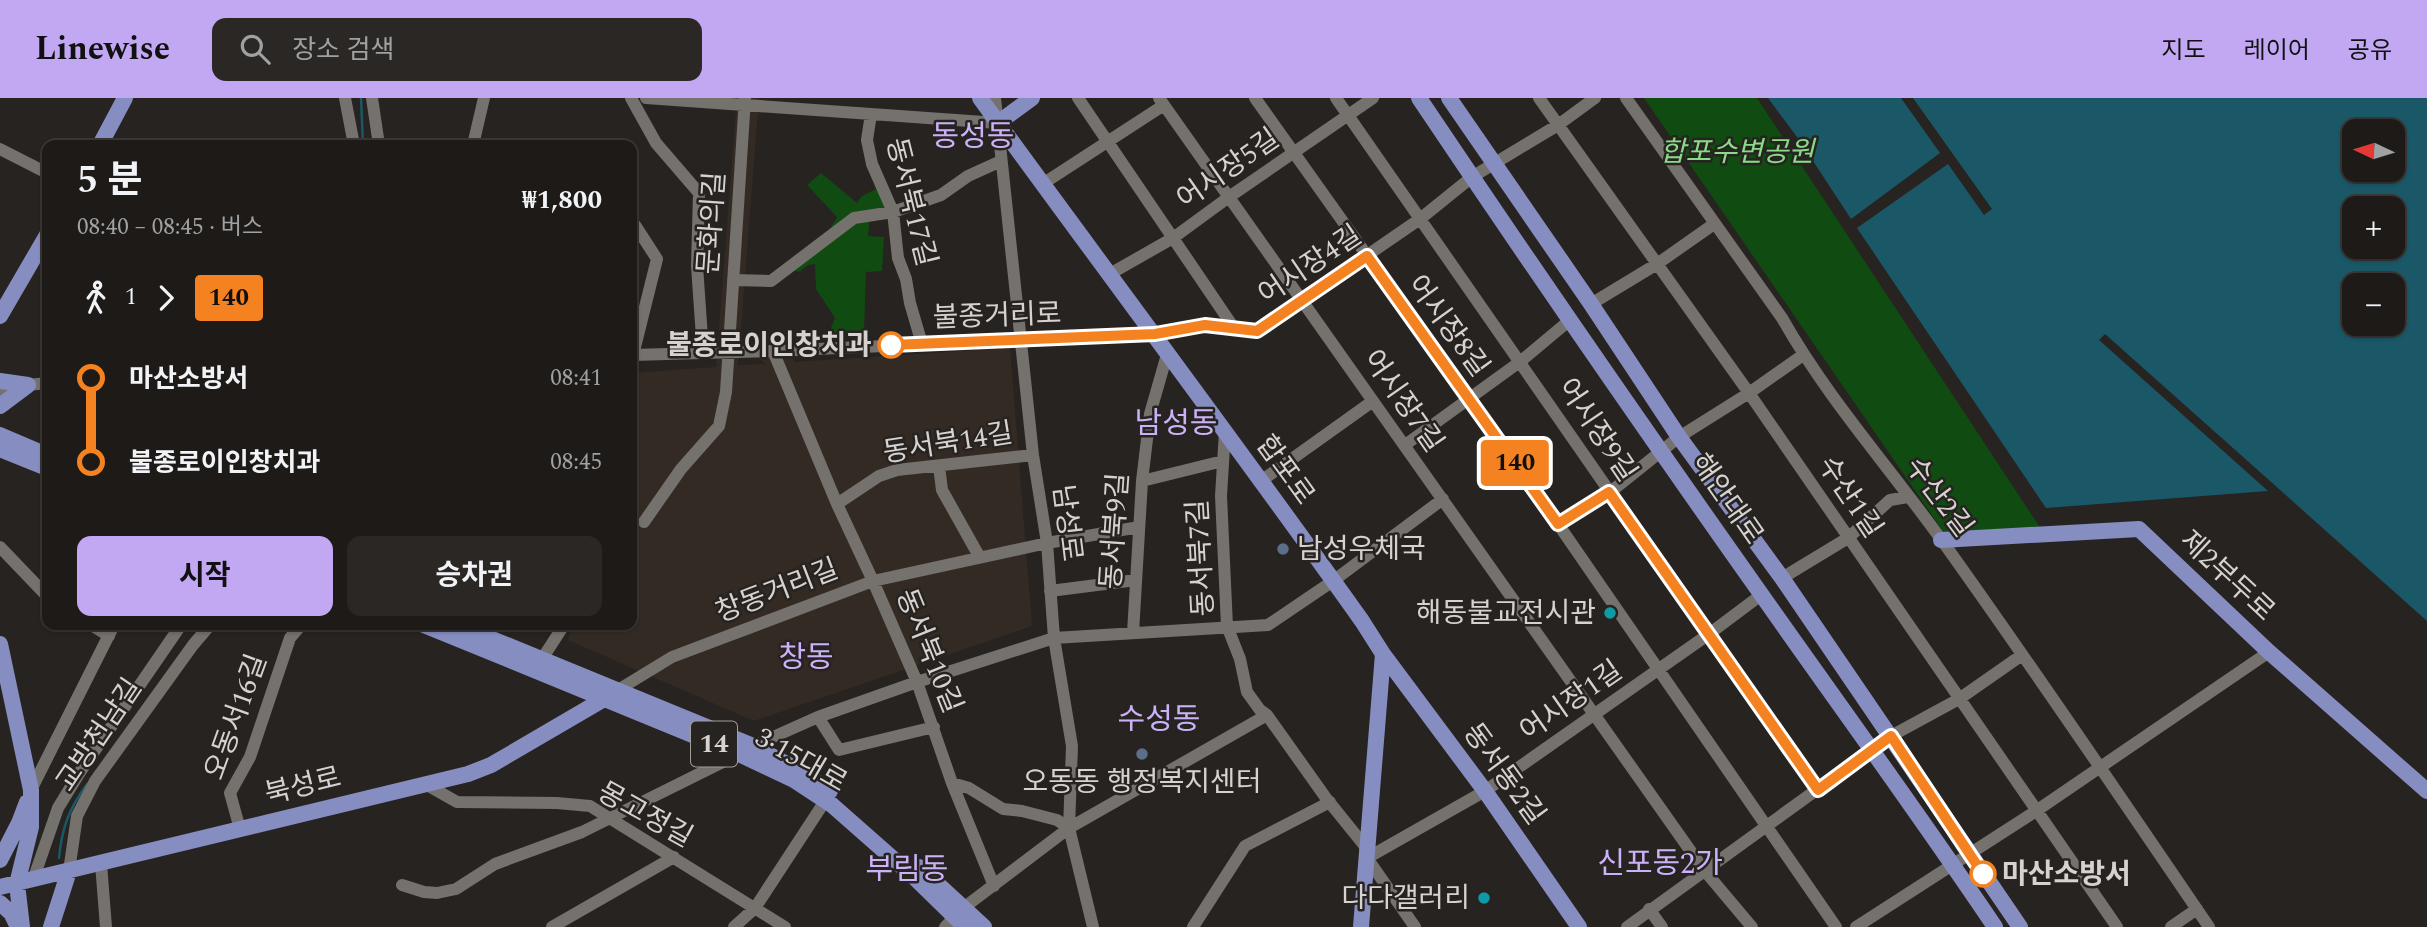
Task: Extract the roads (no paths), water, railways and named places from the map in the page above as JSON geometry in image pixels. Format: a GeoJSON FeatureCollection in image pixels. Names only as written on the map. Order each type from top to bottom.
{"type":"FeatureCollection","features":[{"type":"Feature","properties":{"kind":"main road"},"geometry":{"type":"LineString","coordinates":[[103,140],[125,98]]}},
{"type":"Feature","properties":{"kind":"main road","name":"합포로"},"geometry":{"type":"LineString","coordinates":[[980,98],[1108,275],[1168,351],[1383,654]]}},
{"type":"Feature","properties":{"kind":"main road"},"geometry":{"type":"LineString","coordinates":[[998,123],[1031,98]]}},
{"type":"Feature","properties":{"kind":"main road","name":"해안대로"},"geometry":{"type":"LineString","coordinates":[[1419,98],[1761,595],[1873,749],[1995,927]]}},
{"type":"Feature","properties":{"kind":"main road","name":"해안대로"},"geometry":{"type":"LineString","coordinates":[[1449,98],[1679,437],[1782,578],[2020,927]]}},
{"type":"Feature","properties":{"kind":"main road"},"geometry":{"type":"LineString","coordinates":[[0,316],[42,244]]}},
{"type":"Feature","properties":{"kind":"main road"},"geometry":{"type":"LineString","coordinates":[[0,381],[28,385]]}},
{"type":"Feature","properties":{"kind":"main road"},"geometry":{"type":"LineString","coordinates":[[0,406],[28,385]]}},
{"type":"Feature","properties":{"kind":"main road"},"geometry":{"type":"LineString","coordinates":[[0,435],[42,453]]}},
{"type":"Feature","properties":{"kind":"main road"},"geometry":{"type":"LineString","coordinates":[[0,449],[42,466]]}},
{"type":"Feature","properties":{"kind":"main road"},"geometry":{"type":"LineString","coordinates":[[0,461],[25,459]]}},
{"type":"Feature","properties":{"kind":"main road","name":"제2부두로"},"geometry":{"type":"LineString","coordinates":[[1941,540],[2139,529],[2269,652],[2427,791]]}},
{"type":"Feature","properties":{"kind":"main road","name":"3·15대로"},"geometry":{"type":"LineString","coordinates":[[436,630],[604,699],[800,771],[840,799],[957,920]]}},
{"type":"Feature","properties":{"kind":"main road","name":"3·15대로"},"geometry":{"type":"LineString","coordinates":[[470,630],[619,690],[746,750],[825,801],[916,879],[957,920],[984,927]]}},
{"type":"Feature","properties":{"kind":"main road"},"geometry":{"type":"LineString","coordinates":[[0,644],[4,682],[31,790],[31,827],[20,927]]}},
{"type":"Feature","properties":{"kind":"main road"},"geometry":{"type":"LineString","coordinates":[[1361,927],[1383,654]]}},
{"type":"Feature","properties":{"kind":"main road","name":"동서동2길"},"geometry":{"type":"LineString","coordinates":[[1383,654],[1485,791],[1580,927]]}},
{"type":"Feature","properties":{"kind":"main road","name":"북성로"},"geometry":{"type":"LineString","coordinates":[[0,887],[427,785],[491,765],[604,699]]}},
{"type":"Feature","properties":{"kind":"main road"},"geometry":{"type":"LineString","coordinates":[[0,860],[19,823],[31,790]]}},
{"type":"Feature","properties":{"kind":"main road","name":"교방천남길"},"geometry":{"type":"LineString","coordinates":[[51,927],[69,871]]}},
{"type":"Feature","properties":{"kind":"main road"},"geometry":{"type":"LineString","coordinates":[[0,903],[20,927]]}},
{"type":"Feature","properties":{"kind":"street"},"geometry":{"type":"LineString","coordinates":[[345,98],[353,140]]}},
{"type":"Feature","properties":{"kind":"street"},"geometry":{"type":"LineString","coordinates":[[372,98],[378,140]]}},
{"type":"Feature","properties":{"kind":"street"},"geometry":{"type":"LineString","coordinates":[[474,140],[484,98]]}},
{"type":"Feature","properties":{"kind":"street"},"geometry":{"type":"LineString","coordinates":[[631,98],[656,143],[699,192],[697,265],[703,352]]}},
{"type":"Feature","properties":{"kind":"street"},"geometry":{"type":"LineString","coordinates":[[646,98],[744,101],[998,123]]}},
{"type":"Feature","properties":{"kind":"street","name":"남성로"},"geometry":{"type":"LineString","coordinates":[[995,98],[1033,455],[1047,543],[1054,638],[1072,746],[1069,828],[1093,927]]}},
{"type":"Feature","properties":{"kind":"street"},"geometry":{"type":"LineString","coordinates":[[1078,98],[1234,328]]}},
{"type":"Feature","properties":{"kind":"street","name":"어시장8길"},"geometry":{"type":"LineString","coordinates":[[1255,98],[1558,524],[1836,927]]}},
{"type":"Feature","properties":{"kind":"street","name":"어시장9길"},"geometry":{"type":"LineString","coordinates":[[1335,98],[1818,790]]}},
{"type":"Feature","properties":{"kind":"street","name":"어시장5길"},"geometry":{"type":"LineString","coordinates":[[1108,275],[1173,238],[1373,98]]}},
{"type":"Feature","properties":{"kind":"street","name":"수산1길"},"geometry":{"type":"LineString","coordinates":[[1539,98],[1749,393],[2117,927]]}},
{"type":"Feature","properties":{"kind":"street"},"geometry":{"type":"LineString","coordinates":[[1472,177],[1558,125],[1595,98]]}},
{"type":"Feature","properties":{"kind":"street","name":"수산2길"},"geometry":{"type":"LineString","coordinates":[[1626,98],[1714,225],[1783,318],[1803,355],[1941,540],[2022,655],[2209,927]]}},
{"type":"Feature","properties":{"kind":"street","name":"문화의길"},"geometry":{"type":"LineString","coordinates":[[644,523],[681,469],[719,426],[726,392],[744,101]]}},
{"type":"Feature","properties":{"kind":"street"},"geometry":{"type":"LineString","coordinates":[[1044,183],[1108,143],[1162,102]]}},
{"type":"Feature","properties":{"kind":"street","name":"어시장7길"},"geometry":{"type":"LineString","coordinates":[[1162,102],[1704,870],[1752,927]]}},
{"type":"Feature","properties":{"kind":"street","name":"동서북17길"},"geometry":{"type":"LineString","coordinates":[[871,114],[867,140],[872,164],[893,212],[898,258],[922,344]]}},
{"type":"Feature","properties":{"kind":"street"},"geometry":{"type":"LineString","coordinates":[[0,149],[42,170]]}},
{"type":"Feature","properties":{"kind":"street"},"geometry":{"type":"LineString","coordinates":[[733,280],[771,281],[854,218],[893,212],[941,195],[968,176],[1001,161]]}},
{"type":"Feature","properties":{"kind":"street","name":"어시장4길"},"geometry":{"type":"LineString","coordinates":[[1155,334],[1205,325],[1257,331],[1420,219],[1472,177]]}},
{"type":"Feature","properties":{"kind":"street"},"geometry":{"type":"LineString","coordinates":[[1591,304],[1714,225]]}},
{"type":"Feature","properties":{"kind":"street"},"geometry":{"type":"LineString","coordinates":[[637,228],[657,259],[637,336]]}},
{"type":"Feature","properties":{"kind":"street"},"geometry":{"type":"LineString","coordinates":[[1405,445],[1521,361],[1570,320]]}},
{"type":"Feature","properties":{"kind":"street","name":"불종거리로"},"geometry":{"type":"LineString","coordinates":[[637,355],[1155,334]]}},
{"type":"Feature","properties":{"kind":"street","name":"동서북10길"},"geometry":{"type":"LineString","coordinates":[[773,351],[837,505],[917,682],[952,783],[995,886]]}},
{"type":"Feature","properties":{"kind":"street","name":"동서북9길"},"geometry":{"type":"LineString","coordinates":[[1133,633],[1142,481],[1150,414],[1168,351]]}},
{"type":"Feature","properties":{"kind":"street"},"geometry":{"type":"LineString","coordinates":[[1558,524],[1609,492],[1679,437],[1803,355]]}},
{"type":"Feature","properties":{"kind":"street"},"geometry":{"type":"LineString","coordinates":[[0,395],[28,385],[42,384]]}},
{"type":"Feature","properties":{"kind":"street"},"geometry":{"type":"LineString","coordinates":[[1261,481],[1373,401]]}},
{"type":"Feature","properties":{"kind":"street","name":"동서북7길"},"geometry":{"type":"LineString","coordinates":[[1225,431],[1221,496],[1227,626],[1240,659],[1247,692],[1260,710],[1268,715],[1367,854],[1415,927]]}},
{"type":"Feature","properties":{"kind":"street","name":"동서북14길"},"geometry":{"type":"LineString","coordinates":[[837,505],[879,476],[897,470],[1033,455]]}},
{"type":"Feature","properties":{"kind":"street"},"geometry":{"type":"LineString","coordinates":[[1142,481],[1223,461]]}},
{"type":"Feature","properties":{"kind":"street"},"geometry":{"type":"LineString","coordinates":[[939,466],[942,490],[979,556]]}},
{"type":"Feature","properties":{"kind":"street"},"geometry":{"type":"LineString","coordinates":[[1782,578],[1848,538],[1890,500],[1908,497]]}},
{"type":"Feature","properties":{"kind":"street"},"geometry":{"type":"LineString","coordinates":[[401,885],[437,893],[456,889],[495,864],[582,832],[818,717],[1054,638],[1268,625],[1443,499]]}},
{"type":"Feature","properties":{"kind":"street","name":"창동거리길"},"geometry":{"type":"LineString","coordinates":[[604,699],[672,657],[873,581],[979,556],[1139,527]]}},
{"type":"Feature","properties":{"kind":"street"},"geometry":{"type":"LineString","coordinates":[[0,547],[42,591]]}},
{"type":"Feature","properties":{"kind":"street"},"geometry":{"type":"LineString","coordinates":[[1050,591],[1136,580]]}},
{"type":"Feature","properties":{"kind":"street","name":"어시장1길"},"geometry":{"type":"LineString","coordinates":[[1367,854],[1485,791],[1709,635],[1761,595]]}},
{"type":"Feature","properties":{"kind":"street"},"geometry":{"type":"LineString","coordinates":[[31,790],[112,630]]}},
{"type":"Feature","properties":{"kind":"street"},"geometry":{"type":"LineString","coordinates":[[25,882],[58,808],[178,630]]}},
{"type":"Feature","properties":{"kind":"street","name":"교방천남길"},"geometry":{"type":"LineString","coordinates":[[69,871],[77,816],[95,781],[206,630]]}},
{"type":"Feature","properties":{"kind":"street","name":"오동서16길"},"geometry":{"type":"LineString","coordinates":[[240,829],[230,793],[250,757],[290,638],[297,630]]}},
{"type":"Feature","properties":{"kind":"street"},"geometry":{"type":"LineString","coordinates":[[541,659],[561,630]]}},
{"type":"Feature","properties":{"kind":"street"},"geometry":{"type":"LineString","coordinates":[[1856,927],[2036,811],[2269,652]]}},
{"type":"Feature","properties":{"kind":"street"},"geometry":{"type":"LineString","coordinates":[[1627,927],[1891,736],[1959,699],[2022,655]]}},
{"type":"Feature","properties":{"kind":"street"},"geometry":{"type":"LineString","coordinates":[[957,920],[995,886],[1069,828],[1268,715]]}},
{"type":"Feature","properties":{"kind":"street"},"geometry":{"type":"LineString","coordinates":[[818,717],[839,750],[934,727]]}},
{"type":"Feature","properties":{"kind":"street"},"geometry":{"type":"LineString","coordinates":[[952,783],[969,788],[1003,809],[1057,820],[1069,828]]}},
{"type":"Feature","properties":{"kind":"street","name":"몽고정길"},"geometry":{"type":"LineString","coordinates":[[427,785],[457,802],[590,806],[785,927]]}},
{"type":"Feature","properties":{"kind":"street"},"geometry":{"type":"LineString","coordinates":[[734,927],[755,908],[825,801]]}},
{"type":"Feature","properties":{"kind":"street"},"geometry":{"type":"LineString","coordinates":[[1193,927],[1245,846],[1330,802]]}},
{"type":"Feature","properties":{"kind":"street"},"geometry":{"type":"LineString","coordinates":[[552,927],[674,857]]}},
{"type":"Feature","properties":{"kind":"street"},"geometry":{"type":"LineString","coordinates":[[101,864],[106,927]]}},
{"type":"Feature","properties":{"kind":"street"},"geometry":{"type":"LineString","coordinates":[[1649,909],[1662,927]]}},
{"type":"Feature","properties":{"kind":"street"},"geometry":{"type":"LineString","coordinates":[[2171,927],[2197,909]]}},
{"type":"Feature","properties":{"kind":"water"},"geometry":{"type":"Polygon","coordinates":[[[1768,98],[1901,98],[1940,153],[1851,219],[1768,98]]]}},
{"type":"Feature","properties":{"kind":"water"},"geometry":{"type":"Polygon","coordinates":[[[1913,98],[2427,98],[2427,621],[2105,334],[2099,340],[2268,491],[2046,508],[1857,228],[1948,164],[1984,215],[1992,209],[1913,98]]]}},
{"type":"Feature","properties":{"kind":"waterway"},"geometry":{"type":"LineString","coordinates":[[361,98],[363,140]]}},
{"type":"Feature","properties":{"kind":"waterway"},"geometry":{"type":"LineString","coordinates":[[59,858],[67,819],[87,784]]}},
{"type":"Feature","properties":{"kind":"place","name":"불종로이인창치과"},"geometry":{"type":"Point","coordinates":[891,345]}},
{"type":"Feature","properties":{"kind":"place","name":"남성우체국"},"geometry":{"type":"Point","coordinates":[1283,549]}},
{"type":"Feature","properties":{"kind":"place","name":"해동불교전시관"},"geometry":{"type":"Point","coordinates":[1610,613]}},
{"type":"Feature","properties":{"kind":"place","name":"오동동 행정복지센터"},"geometry":{"type":"Point","coordinates":[1142,754]}},
{"type":"Feature","properties":{"kind":"place","name":"마산소방서"},"geometry":{"type":"Point","coordinates":[1983,874]}},
{"type":"Feature","properties":{"kind":"place","name":"다다갤러리"},"geometry":{"type":"Point","coordinates":[1484,898]}},
{"type":"Feature","properties":{"kind":"district","name":"동성동"},"geometry":{"type":"Point","coordinates":[973,137]}},
{"type":"Feature","properties":{"kind":"district","name":"남성동"},"geometry":{"type":"Point","coordinates":[1176,424]}},
{"type":"Feature","properties":{"kind":"district","name":"창동"},"geometry":{"type":"Point","coordinates":[806,658]}},
{"type":"Feature","properties":{"kind":"district","name":"수성동"},"geometry":{"type":"Point","coordinates":[1159,720]}},
{"type":"Feature","properties":{"kind":"district","name":"신포동2가"},"geometry":{"type":"Point","coordinates":[1660,864]}},
{"type":"Feature","properties":{"kind":"district","name":"부림동"},"geometry":{"type":"Point","coordinates":[907,870]}},
{"type":"Feature","properties":{"kind":"park label","name":"합포수변공원"},"geometry":{"type":"Point","coordinates":[1737,152]}}]}
